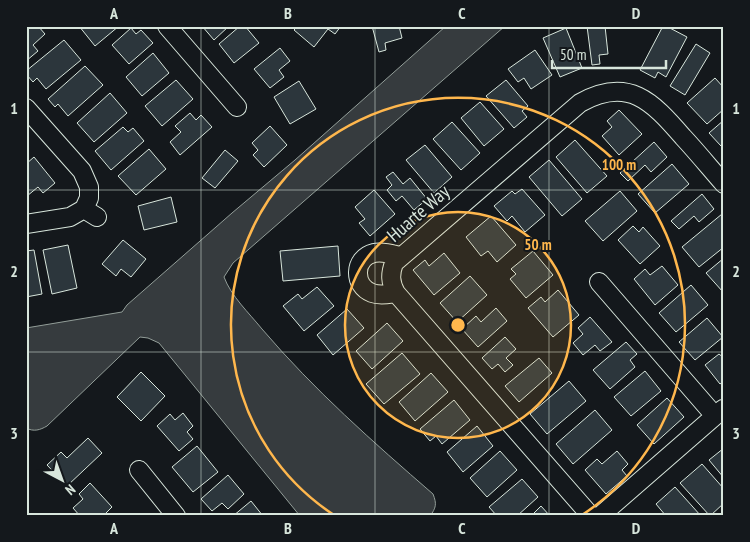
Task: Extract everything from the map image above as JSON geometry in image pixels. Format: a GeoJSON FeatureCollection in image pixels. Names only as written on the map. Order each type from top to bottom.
{"type":"FeatureCollection","features":[{"type":"Feature","properties":{"kind":"street"},"geometry":{"type":"LineString","coordinates":[[167,26],[237,107]]}},
{"type":"Feature","properties":{"kind":"street","name":"Huarte Way"},"geometry":{"type":"LineString","coordinates":[[591,516],[396,293],[390,283],[394,262],[580,103],[592,96],[605,92],[633,93],[650,102],[665,115],[724,184]]}},
{"type":"Feature","properties":{"kind":"street"},"geometry":{"type":"LineString","coordinates":[[26,108],[82,171],[89,187],[90,213],[26,224]]}},
{"type":"Feature","properties":{"kind":"street"},"geometry":{"type":"LineString","coordinates":[[396,293],[378,295],[370,293],[362,286],[357,270],[360,262],[366,256],[375,252],[400,256]]}},
{"type":"Feature","properties":{"kind":"street"},"geometry":{"type":"LineString","coordinates":[[599,282],[720,412],[600,516]]}},
{"type":"Feature","properties":{"kind":"street"},"geometry":{"type":"LineString","coordinates":[[139,470],[176,516]]}},
{"type":"Feature","properties":{"kind":"shaded area"},"geometry":{"type":"Polygon","coordinates":[[[446,26],[505,26],[233,263],[224,277],[231,291],[241,304],[302,373],[366,435],[433,494],[435,506],[430,516],[300,516],[159,343],[148,338],[140,337],[47,426],[37,430],[26,428],[26,328],[122,312],[127,305],[446,26]]]}},
{"type":"Feature","properties":{"kind":"building"},"geometry":{"type":"Polygon","coordinates":[[[26,26],[38,26],[45,34],[33,45],[38,51],[26,61],[26,26]]]}},
{"type":"Feature","properties":{"kind":"building"},"geometry":{"type":"Polygon","coordinates":[[[79,26],[119,26],[95,46],[79,26]]]}},
{"type":"Feature","properties":{"kind":"building"},"geometry":{"type":"Polygon","coordinates":[[[202,26],[229,26],[214,40],[202,26]]]}},
{"type":"Feature","properties":{"kind":"building"},"geometry":{"type":"Polygon","coordinates":[[[240,26],[245,26],[259,43],[234,63],[219,44],[240,26]]]}},
{"type":"Feature","properties":{"kind":"building"},"geometry":{"type":"Polygon","coordinates":[[[298,26],[341,26],[335,34],[328,29],[314,47],[294,30],[298,26]]]}},
{"type":"Feature","properties":{"kind":"building"},"geometry":{"type":"Polygon","coordinates":[[[372,26],[399,26],[402,38],[385,43],[386,50],[379,52],[372,26]]]}},
{"type":"Feature","properties":{"kind":"building"},"geometry":{"type":"Polygon","coordinates":[[[587,26],[605,26],[608,54],[599,55],[600,64],[592,65],[587,26]]]}},
{"type":"Feature","properties":{"kind":"building"},"geometry":{"type":"Polygon","coordinates":[[[663,26],[687,37],[666,77],[658,72],[655,78],[640,70],[663,26]]]}},
{"type":"Feature","properties":{"kind":"building"},"geometry":{"type":"Polygon","coordinates":[[[131,28],[136,34],[141,30],[153,43],[129,64],[112,45],[131,28]]]}},
{"type":"Feature","properties":{"kind":"building"},"geometry":{"type":"Polygon","coordinates":[[[566,28],[582,68],[560,77],[543,38],[566,28]]]}},
{"type":"Feature","properties":{"kind":"building"},"geometry":{"type":"Polygon","coordinates":[[[64,40],[81,60],[46,89],[37,78],[33,82],[26,74],[26,71],[64,40]]]}},
{"type":"Feature","properties":{"kind":"building"},"geometry":{"type":"Polygon","coordinates":[[[696,44],[710,53],[685,95],[670,86],[696,44]]]}},
{"type":"Feature","properties":{"kind":"building"},"geometry":{"type":"Polygon","coordinates":[[[280,48],[290,61],[279,70],[284,77],[270,88],[254,69],[280,48]]]}},
{"type":"Feature","properties":{"kind":"building"},"geometry":{"type":"Polygon","coordinates":[[[535,50],[552,75],[531,89],[524,78],[518,82],[508,69],[535,50]]]}},
{"type":"Feature","properties":{"kind":"building"},"geometry":{"type":"Polygon","coordinates":[[[153,53],[169,73],[142,96],[126,77],[153,53]]]}},
{"type":"Feature","properties":{"kind":"building"},"geometry":{"type":"Polygon","coordinates":[[[85,66],[103,85],[68,116],[58,104],[55,107],[48,99],[85,66]]]}},
{"type":"Feature","properties":{"kind":"building"},"geometry":{"type":"Polygon","coordinates":[[[715,78],[724,88],[724,109],[707,124],[687,103],[715,78]]]}},
{"type":"Feature","properties":{"kind":"building"},"geometry":{"type":"Polygon","coordinates":[[[176,80],[193,99],[162,126],[145,106],[176,80]]]}},
{"type":"Feature","properties":{"kind":"building"},"geometry":{"type":"Polygon","coordinates":[[[506,80],[528,106],[522,111],[527,117],[514,128],[486,96],[506,80]]]}},
{"type":"Feature","properties":{"kind":"building"},"geometry":{"type":"Polygon","coordinates":[[[299,81],[316,109],[290,124],[274,97],[299,81]]]}},
{"type":"Feature","properties":{"kind":"building"},"geometry":{"type":"Polygon","coordinates":[[[110,93],[127,113],[94,142],[77,123],[110,93]]]}},
{"type":"Feature","properties":{"kind":"building"},"geometry":{"type":"Polygon","coordinates":[[[480,102],[504,129],[484,146],[461,118],[480,102]]]}},
{"type":"Feature","properties":{"kind":"building"},"geometry":{"type":"Polygon","coordinates":[[[619,110],[642,134],[619,155],[602,136],[612,127],[607,121],[619,110]]]}},
{"type":"Feature","properties":{"kind":"building"},"geometry":{"type":"Polygon","coordinates":[[[190,113],[196,120],[201,115],[212,127],[180,155],[170,142],[181,132],[175,126],[190,113]]]}},
{"type":"Feature","properties":{"kind":"building"},"geometry":{"type":"Polygon","coordinates":[[[724,120],[724,143],[721,146],[709,133],[724,120]]]}},
{"type":"Feature","properties":{"kind":"building"},"geometry":{"type":"Polygon","coordinates":[[[452,122],[480,153],[461,170],[433,139],[452,122]]]}},
{"type":"Feature","properties":{"kind":"building"},"geometry":{"type":"Polygon","coordinates":[[[270,126],[287,145],[264,167],[253,155],[258,150],[252,143],[270,126]]]}},
{"type":"Feature","properties":{"kind":"building"},"geometry":{"type":"Polygon","coordinates":[[[123,127],[128,132],[133,128],[144,141],[111,170],[95,151],[123,127]]]}},
{"type":"Feature","properties":{"kind":"building"},"geometry":{"type":"Polygon","coordinates":[[[575,140],[607,176],[587,193],[556,157],[575,140]]]}},
{"type":"Feature","properties":{"kind":"building"},"geometry":{"type":"Polygon","coordinates":[[[654,142],[667,157],[651,172],[645,165],[628,181],[620,173],[654,142]]]}},
{"type":"Feature","properties":{"kind":"building"},"geometry":{"type":"Polygon","coordinates":[[[425,145],[452,177],[434,193],[406,160],[425,145]]]}},
{"type":"Feature","properties":{"kind":"building"},"geometry":{"type":"Polygon","coordinates":[[[149,149],[166,169],[136,195],[118,176],[149,149]]]}},
{"type":"Feature","properties":{"kind":"building"},"geometry":{"type":"Polygon","coordinates":[[[225,150],[238,161],[215,188],[202,178],[225,150]]]}},
{"type":"Feature","properties":{"kind":"building"},"geometry":{"type":"Polygon","coordinates":[[[34,157],[55,183],[43,193],[38,187],[27,196],[26,164],[34,157]]]}},
{"type":"Feature","properties":{"kind":"building"},"geometry":{"type":"Polygon","coordinates":[[[549,160],[582,199],[562,216],[529,177],[549,160]]]}},
{"type":"Feature","properties":{"kind":"building"},"geometry":{"type":"Polygon","coordinates":[[[672,164],[689,184],[655,213],[638,194],[672,164]]]}},
{"type":"Feature","properties":{"kind":"building"},"geometry":{"type":"Polygon","coordinates":[[[393,172],[403,184],[410,178],[427,199],[414,210],[402,196],[396,201],[387,190],[392,185],[386,177],[393,172]]]}},
{"type":"Feature","properties":{"kind":"building"},"geometry":{"type":"Polygon","coordinates":[[[522,189],[545,215],[525,232],[512,216],[507,221],[494,206],[512,191],[515,194],[522,189]]]}},
{"type":"Feature","properties":{"kind":"building"},"geometry":{"type":"Polygon","coordinates":[[[374,190],[395,214],[370,236],[359,223],[365,219],[355,207],[374,190]]]}},
{"type":"Feature","properties":{"kind":"building"},"geometry":{"type":"Polygon","coordinates":[[[620,191],[637,211],[603,241],[585,221],[620,191]]]}},
{"type":"Feature","properties":{"kind":"building"},"geometry":{"type":"Polygon","coordinates":[[[702,194],[714,209],[699,222],[694,216],[679,229],[671,221],[702,194]]]}},
{"type":"Feature","properties":{"kind":"building"},"geometry":{"type":"Polygon","coordinates":[[[171,197],[177,222],[144,230],[138,206],[171,197]]]}},
{"type":"Feature","properties":{"kind":"building"},"geometry":{"type":"Polygon","coordinates":[[[722,214],[724,216],[724,247],[699,267],[682,247],[722,214]]]}},
{"type":"Feature","properties":{"kind":"building"},"geometry":{"type":"Polygon","coordinates":[[[491,216],[516,245],[497,262],[488,251],[481,256],[466,237],[491,216]]]}},
{"type":"Feature","properties":{"kind":"building"},"geometry":{"type":"Polygon","coordinates":[[[633,226],[639,232],[643,227],[660,246],[640,264],[618,240],[633,226]]]}},
{"type":"Feature","properties":{"kind":"building"},"geometry":{"type":"Polygon","coordinates":[[[123,240],[146,259],[131,277],[121,269],[116,276],[102,264],[123,240]]]}},
{"type":"Feature","properties":{"kind":"building"},"geometry":{"type":"Polygon","coordinates":[[[68,245],[77,288],[52,294],[43,250],[68,245]]]}},
{"type":"Feature","properties":{"kind":"building"},"geometry":{"type":"Polygon","coordinates":[[[338,246],[340,276],[283,281],[280,251],[338,246]]]}},
{"type":"Feature","properties":{"kind":"building"},"geometry":{"type":"Polygon","coordinates":[[[34,250],[42,294],[26,297],[26,251],[34,250]]]}},
{"type":"Feature","properties":{"kind":"building"},"geometry":{"type":"Polygon","coordinates":[[[533,251],[553,275],[526,298],[510,279],[516,274],[511,269],[533,251]]]}},
{"type":"Feature","properties":{"kind":"building"},"geometry":{"type":"Polygon","coordinates":[[[444,253],[460,273],[434,295],[413,270],[425,260],[429,266],[444,253]]]}},
{"type":"Feature","properties":{"kind":"building"},"geometry":{"type":"Polygon","coordinates":[[[724,258],[724,292],[723,292],[706,273],[724,258]]]}},
{"type":"Feature","properties":{"kind":"building"},"geometry":{"type":"Polygon","coordinates":[[[662,266],[678,285],[655,305],[634,279],[645,269],[650,275],[662,266]]]}},
{"type":"Feature","properties":{"kind":"building"},"geometry":{"type":"Polygon","coordinates":[[[470,276],[487,295],[457,322],[440,303],[470,276]]]}},
{"type":"Feature","properties":{"kind":"building"},"geometry":{"type":"Polygon","coordinates":[[[691,285],[708,305],[676,332],[659,313],[691,285]]]}},
{"type":"Feature","properties":{"kind":"building"},"geometry":{"type":"Polygon","coordinates":[[[317,287],[334,306],[304,331],[283,306],[298,294],[302,299],[317,287]]]}},
{"type":"Feature","properties":{"kind":"building"},"geometry":{"type":"Polygon","coordinates":[[[558,290],[579,315],[553,337],[528,308],[541,297],[545,302],[558,290]]]}},
{"type":"Feature","properties":{"kind":"building"},"geometry":{"type":"Polygon","coordinates":[[[496,308],[507,321],[478,347],[462,329],[476,316],[481,322],[496,308]]]}},
{"type":"Feature","properties":{"kind":"building"},"geometry":{"type":"Polygon","coordinates":[[[347,309],[364,328],[333,355],[317,335],[347,309]]]}},
{"type":"Feature","properties":{"kind":"building"},"geometry":{"type":"Polygon","coordinates":[[[590,317],[612,342],[600,351],[595,345],[583,355],[573,343],[583,334],[578,328],[590,317]]]}},
{"type":"Feature","properties":{"kind":"building"},"geometry":{"type":"Polygon","coordinates":[[[707,318],[723,337],[695,360],[679,342],[707,318]]]}},
{"type":"Feature","properties":{"kind":"building"},"geometry":{"type":"Polygon","coordinates":[[[387,323],[403,341],[372,369],[356,351],[387,323]]]}},
{"type":"Feature","properties":{"kind":"building"},"geometry":{"type":"Polygon","coordinates":[[[505,337],[516,349],[506,358],[513,365],[505,372],[498,364],[492,369],[482,358],[505,337]]]}},
{"type":"Feature","properties":{"kind":"building"},"geometry":{"type":"Polygon","coordinates":[[[626,342],[637,354],[630,360],[635,367],[610,389],[593,370],[626,342]]]}},
{"type":"Feature","properties":{"kind":"building"},"geometry":{"type":"Polygon","coordinates":[[[402,353],[420,374],[384,404],[366,384],[402,353]]]}},
{"type":"Feature","properties":{"kind":"building"},"geometry":{"type":"Polygon","coordinates":[[[719,354],[724,358],[724,381],[720,384],[705,365],[719,354]]]}},
{"type":"Feature","properties":{"kind":"building"},"geometry":{"type":"Polygon","coordinates":[[[539,358],[552,373],[519,402],[505,386],[539,358]]]}},
{"type":"Feature","properties":{"kind":"building"},"geometry":{"type":"Polygon","coordinates":[[[645,371],[661,391],[631,416],[614,397],[645,371]]]}},
{"type":"Feature","properties":{"kind":"building"},"geometry":{"type":"Polygon","coordinates":[[[141,372],[165,396],[141,421],[117,397],[141,372]]]}},
{"type":"Feature","properties":{"kind":"building"},"geometry":{"type":"Polygon","coordinates":[[[431,373],[448,392],[415,421],[399,402],[431,373]]]}},
{"type":"Feature","properties":{"kind":"building"},"geometry":{"type":"Polygon","coordinates":[[[569,381],[586,401],[547,434],[530,414],[569,381]]]}},
{"type":"Feature","properties":{"kind":"building"},"geometry":{"type":"Polygon","coordinates":[[[667,398],[684,417],[654,444],[637,425],[667,398]]]}},
{"type":"Feature","properties":{"kind":"building"},"geometry":{"type":"Polygon","coordinates":[[[454,400],[470,420],[442,444],[436,436],[430,441],[420,429],[454,400]]]}},
{"type":"Feature","properties":{"kind":"building"},"geometry":{"type":"Polygon","coordinates":[[[595,410],[612,430],[573,464],[556,444],[595,410]]]}},
{"type":"Feature","properties":{"kind":"building"},"geometry":{"type":"Polygon","coordinates":[[[183,413],[193,426],[187,432],[193,439],[179,451],[157,426],[170,414],[175,420],[183,413]]]}},
{"type":"Feature","properties":{"kind":"building"},"geometry":{"type":"Polygon","coordinates":[[[477,426],[493,446],[463,472],[447,452],[477,426]]]}},
{"type":"Feature","properties":{"kind":"building"},"geometry":{"type":"Polygon","coordinates":[[[88,438],[102,453],[67,486],[47,465],[61,452],[67,458],[88,438]]]}},
{"type":"Feature","properties":{"kind":"building"},"geometry":{"type":"Polygon","coordinates":[[[197,446],[218,472],[193,492],[172,467],[197,446]]]}},
{"type":"Feature","properties":{"kind":"building"},"geometry":{"type":"Polygon","coordinates":[[[724,448],[724,478],[709,460],[724,448]]]}},
{"type":"Feature","properties":{"kind":"building"},"geometry":{"type":"Polygon","coordinates":[[[500,451],[517,470],[487,497],[470,478],[500,451]]]}},
{"type":"Feature","properties":{"kind":"building"},"geometry":{"type":"Polygon","coordinates":[[[617,451],[628,464],[622,470],[627,476],[606,494],[585,470],[597,459],[602,464],[617,451]]]}},
{"type":"Feature","properties":{"kind":"building"},"geometry":{"type":"Polygon","coordinates":[[[702,464],[724,489],[724,503],[710,516],[680,483],[702,464]]]}},
{"type":"Feature","properties":{"kind":"building"},"geometry":{"type":"Polygon","coordinates":[[[228,475],[244,494],[228,509],[222,503],[212,511],[201,499],[228,475]]]}},
{"type":"Feature","properties":{"kind":"building"},"geometry":{"type":"Polygon","coordinates":[[[522,479],[538,497],[517,516],[509,516],[507,514],[497,516],[489,507],[522,479]]]}},
{"type":"Feature","properties":{"kind":"building"},"geometry":{"type":"Polygon","coordinates":[[[90,483],[112,507],[103,516],[80,516],[73,508],[83,499],[79,494],[90,483]]]}},
{"type":"Feature","properties":{"kind":"building"},"geometry":{"type":"Polygon","coordinates":[[[675,487],[701,516],[666,516],[656,504],[675,487]]]}},
{"type":"Feature","properties":{"kind":"building"},"geometry":{"type":"Polygon","coordinates":[[[251,501],[263,516],[233,516],[251,501]]]}},
{"type":"Feature","properties":{"kind":"building"},"geometry":{"type":"Polygon","coordinates":[[[541,506],[550,516],[531,516],[541,506]]]}}]}
